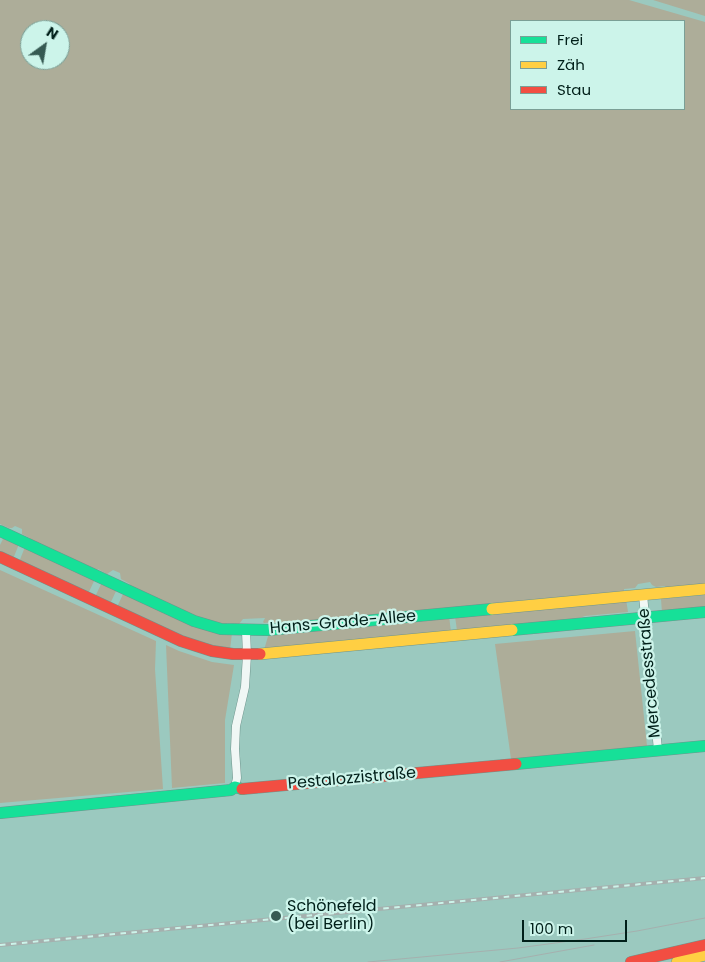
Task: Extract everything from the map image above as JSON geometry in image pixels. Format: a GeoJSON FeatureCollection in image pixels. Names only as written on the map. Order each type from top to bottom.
{"type":"FeatureCollection","features":[{"type":"Feature","properties":{"kind":"street","name":"Hans-Grade-Allee"},"geometry":{"type":"LineString","coordinates":[[0,532],[194,621],[221,628],[246,631],[705,589]]}},
{"type":"Feature","properties":{"kind":"street","name":"Hans-Grade-Allee"},"geometry":{"type":"LineString","coordinates":[[0,557],[181,640],[212,651],[233,654],[247,655],[705,612]]}},
{"type":"Feature","properties":{"kind":"street","name":"Mercedesstraße"},"geometry":{"type":"LineString","coordinates":[[643,595],[658,750]]}},
{"type":"Feature","properties":{"kind":"street"},"geometry":{"type":"LineString","coordinates":[[236,787],[238,778],[235,749],[236,726],[245,686],[246,631]]}},
{"type":"Feature","properties":{"kind":"street","name":"Pestalozzistraße"},"geometry":{"type":"LineString","coordinates":[[0,813],[231,790],[236,787],[240,789],[705,746]]}},
{"type":"Feature","properties":{"kind":"street"},"geometry":{"type":"LineString","coordinates":[[631,962],[705,945]]}},
{"type":"Feature","properties":{"kind":"street"},"geometry":{"type":"LineString","coordinates":[[677,962],[705,955]]}},
{"type":"Feature","properties":{"kind":"green space"},"geometry":{"type":"Polygon","coordinates":[[[0,0],[629,0],[705,22],[705,585],[666,588],[665,586],[656,587],[650,582],[638,584],[635,588],[624,589],[624,592],[275,626],[274,622],[264,623],[265,618],[243,619],[239,624],[227,623],[226,626],[204,620],[129,587],[130,584],[121,579],[120,573],[113,570],[107,574],[98,569],[96,571],[29,541],[30,538],[22,534],[22,529],[15,526],[12,528],[0,524],[0,0]]]}},
{"type":"Feature","properties":{"kind":"green space"},"geometry":{"type":"Polygon","coordinates":[[[653,0],[705,0],[705,16],[653,0]]]}},
{"type":"Feature","properties":{"kind":"green space"},"geometry":{"type":"Polygon","coordinates":[[[4,537],[19,544],[13,559],[0,553],[0,545],[4,537]]]}},
{"type":"Feature","properties":{"kind":"green space"},"geometry":{"type":"Polygon","coordinates":[[[25,547],[95,579],[88,594],[19,562],[25,547]]]}},
{"type":"Feature","properties":{"kind":"green space"},"geometry":{"type":"Polygon","coordinates":[[[0,570],[156,641],[155,669],[163,789],[0,803],[0,570]]]}},
{"type":"Feature","properties":{"kind":"green space"},"geometry":{"type":"Polygon","coordinates":[[[102,582],[117,589],[110,604],[95,597],[102,582]]]}},
{"type":"Feature","properties":{"kind":"green space"},"geometry":{"type":"Polygon","coordinates":[[[124,592],[232,633],[230,650],[194,641],[117,607],[124,592]]]}},
{"type":"Feature","properties":{"kind":"green space"},"geometry":{"type":"Polygon","coordinates":[[[705,595],[705,609],[662,613],[661,599],[705,595]]]}},
{"type":"Feature","properties":{"kind":"green space"},"geometry":{"type":"Polygon","coordinates":[[[626,599],[628,612],[585,616],[571,621],[457,631],[455,616],[626,599]]]}},
{"type":"Feature","properties":{"kind":"green space"},"geometry":{"type":"Polygon","coordinates":[[[449,616],[451,632],[264,650],[269,633],[449,616]]]}},
{"type":"Feature","properties":{"kind":"green space"},"geometry":{"type":"Polygon","coordinates":[[[635,631],[647,746],[511,759],[495,644],[635,631]]]}},
{"type":"Feature","properties":{"kind":"green space"},"geometry":{"type":"Polygon","coordinates":[[[166,645],[212,662],[234,665],[225,720],[225,783],[172,788],[166,645]]]}},
{"type":"Feature","properties":{"kind":"tram line"},"geometry":{"type":"LineString","coordinates":[[368,962],[518,948],[637,931],[705,918]]}},
{"type":"Feature","properties":{"kind":"tram line"},"geometry":{"type":"LineString","coordinates":[[500,962],[594,945]]}},
{"type":"Feature","properties":{"kind":"railway"},"geometry":{"type":"LineString","coordinates":[[0,945],[705,878]]}},
{"type":"Feature","properties":{"kind":"traffic: fast"},"geometry":{"type":"LineString","coordinates":[[0,531],[194,621],[221,629],[268,630],[492,609]]}},
{"type":"Feature","properties":{"kind":"traffic: fast"},"geometry":{"type":"LineString","coordinates":[[512,630],[705,612]]}},
{"type":"Feature","properties":{"kind":"traffic: fast"},"geometry":{"type":"LineString","coordinates":[[516,764],[705,746]]}},
{"type":"Feature","properties":{"kind":"traffic: fast"},"geometry":{"type":"LineString","coordinates":[[0,813],[231,790],[235,787],[242,789]]}},
{"type":"Feature","properties":{"kind":"traffic: slow"},"geometry":{"type":"LineString","coordinates":[[492,609],[705,589]]}},
{"type":"Feature","properties":{"kind":"traffic: slow"},"geometry":{"type":"LineString","coordinates":[[260,654],[512,630]]}},
{"type":"Feature","properties":{"kind":"traffic: slow"},"geometry":{"type":"LineString","coordinates":[[677,962],[705,955]]}},
{"type":"Feature","properties":{"kind":"traffic: jam"},"geometry":{"type":"LineString","coordinates":[[0,557],[181,641],[212,651],[233,654],[260,654]]}},
{"type":"Feature","properties":{"kind":"traffic: jam"},"geometry":{"type":"LineString","coordinates":[[242,789],[516,764]]}},
{"type":"Feature","properties":{"kind":"traffic: jam"},"geometry":{"type":"LineString","coordinates":[[631,962],[705,945]]}},
{"type":"Feature","properties":{"kind":"place","name":"Schönefeld (bei Berlin)"},"geometry":{"type":"Point","coordinates":[276,916]}}]}
